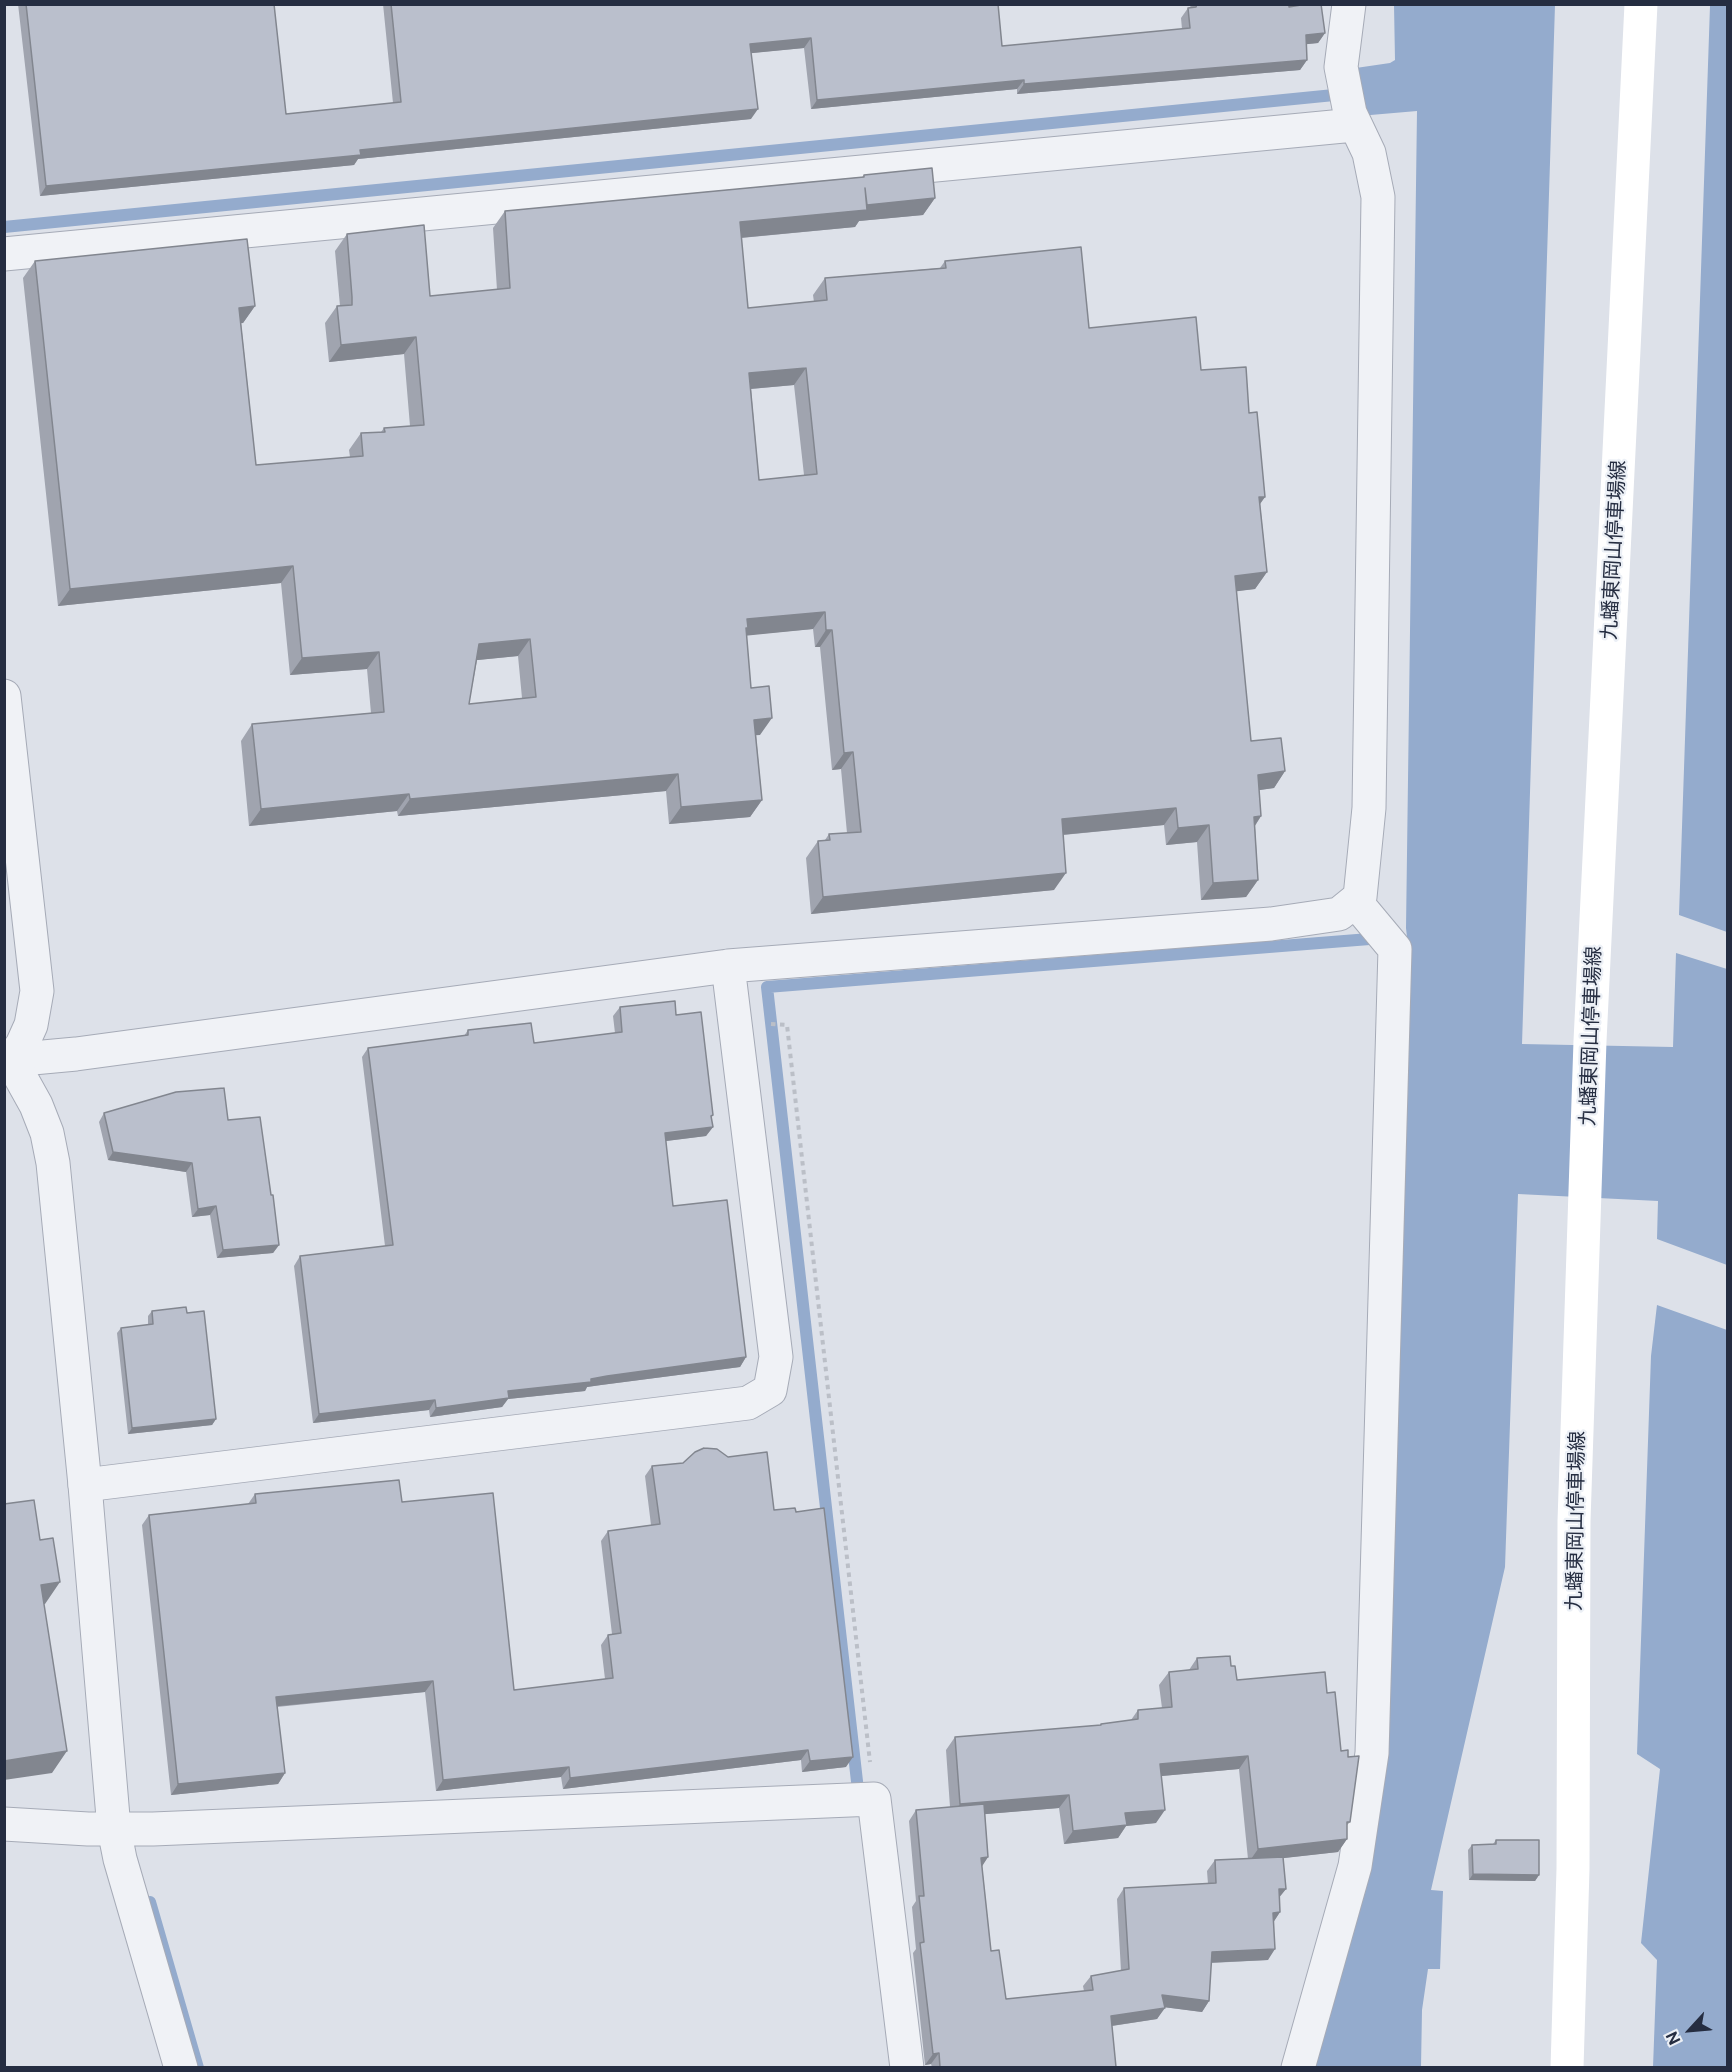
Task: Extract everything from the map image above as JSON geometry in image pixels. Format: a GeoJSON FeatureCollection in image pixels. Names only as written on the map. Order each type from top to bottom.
{"type":"FeatureCollection","features":[{"type":"Feature","properties":{"kind":"main road","name":"九蟠東岡山停車場線"},"geometry":{"type":"LineString","coordinates":[[1567,2067],[1573,1869],[1574,1521],[1590,1041],[1641,4]]}},
{"type":"Feature","properties":{"kind":"street"},"geometry":{"type":"LineString","coordinates":[[1298,2067],[1355,1866],[1372,1754],[1375,925],[1360,897],[1369,808],[1378,197],[1369,153],[1352,119],[1341,67],[1349,4]]}},
{"type":"Feature","properties":{"kind":"street"},"geometry":{"type":"LineString","coordinates":[[4,254],[1352,119]]}},
{"type":"Feature","properties":{"kind":"street"},"geometry":{"type":"LineString","coordinates":[[4,696],[36,991],[31,1025],[22,1045],[8,1062]]}},
{"type":"Feature","properties":{"kind":"street"},"geometry":{"type":"LineString","coordinates":[[8,1062],[728,966],[1271,924],[1339,914],[1375,925]]}},
{"type":"Feature","properties":{"kind":"street"},"geometry":{"type":"LineString","coordinates":[[85,1485],[748,1403],[770,1390],[776,1357],[728,966]]}},
{"type":"Feature","properties":{"kind":"street"},"geometry":{"type":"LineString","coordinates":[[8,1062],[36,1105],[47,1133],[53,1163],[117,1842],[181,2067]]}},
{"type":"Feature","properties":{"kind":"street"},"geometry":{"type":"LineString","coordinates":[[4,1824],[117,1842],[863,1799],[907,2067]]}},
{"type":"Feature","properties":{"kind":"path"},"geometry":{"type":"LineString","coordinates":[[787,1025],[863,1799]]}},
{"type":"Feature","properties":{"kind":"water"},"geometry":{"type":"Polygon","coordinates":[[[1394,5],[1555,5],[1522,1044],[1673,1047],[1676,953],[1727,969],[1727,1265],[1657,1239],[1658,1201],[1518,1194],[1505,1567],[1431,1890],[1443,1891],[1440,1969],[1428,1969],[1422,2010],[1421,2067],[1308,2068],[1350,1913],[1408,946],[1406,928],[1417,111],[1359,116],[1349,69],[1390,63],[1395,60],[1394,5]]]}},
{"type":"Feature","properties":{"kind":"water"},"geometry":{"type":"Polygon","coordinates":[[[1710,6],[1728,6],[1727,932],[1679,915],[1710,6]]]}},
{"type":"Feature","properties":{"kind":"water"},"geometry":{"type":"Polygon","coordinates":[[[1657,1305],[1727,1330],[1727,2067],[1653,2067],[1657,1960],[1641,1943],[1660,1769],[1637,1754],[1651,1356],[1657,1305]]]}},
{"type":"Feature","properties":{"kind":"building"},"geometry":{"type":"Polygon","coordinates":[[[26,4],[274,4],[286,114],[401,102],[391,4],[998,4],[1002,46],[1190,28],[1188,8],[1196,7],[1197,4],[1289,4],[1289,7],[1321,4],[1325,33],[1306,35],[1307,60],[1024,84],[1024,80],[817,100],[811,38],[750,44],[758,109],[360,150],[361,155],[46,186],[26,4]]]}},
{"type":"Feature","properties":{"kind":"building"},"geometry":{"type":"Polygon","coordinates":[[[932,168],[935,198],[867,205],[865,188],[867,210],[740,222],[748,308],[827,300],[825,278],[946,268],[945,261],[1081,247],[1089,328],[1196,317],[1201,370],[1246,367],[1249,413],[1257,412],[1265,497],[1259,497],[1267,572],[1235,576],[1251,741],[1281,738],[1285,771],[1258,775],[1261,816],[1254,817],[1258,880],[1213,883],[1209,825],[1178,828],[1176,808],[1062,819],[1066,873],[823,897],[818,841],[830,840],[829,834],[861,832],[853,752],[844,753],[832,630],[826,630],[825,612],[747,619],[751,688],[769,686],[772,718],[754,720],[762,800],[681,807],[678,774],[410,799],[409,794],[261,809],[252,724],[384,712],[379,652],[302,658],[293,566],[70,589],[35,261],[247,239],[255,306],[239,308],[256,465],[363,456],[361,433],[385,432],[384,428],[424,425],[416,337],[341,345],[337,306],[352,305],[347,234],[424,225],[430,296],[510,288],[505,211],[864,177],[864,175],[932,168]],[[806,368],[749,373],[759,480],[817,474],[806,368]],[[530,639],[479,644],[469,704],[536,697],[530,639]]]}},
{"type":"Feature","properties":{"kind":"building"},"geometry":{"type":"Polygon","coordinates":[[[675,1001],[676,1015],[701,1012],[713,1127],[665,1133],[673,1206],[727,1200],[746,1357],[607,1376],[591,1379],[591,1382],[508,1391],[509,1398],[436,1408],[435,1400],[319,1414],[300,1256],[393,1245],[368,1048],[468,1035],[468,1030],[531,1023],[534,1043],[622,1032],[620,1007],[675,1001]]]}},
{"type":"Feature","properties":{"kind":"building"},"geometry":{"type":"Polygon","coordinates":[[[224,1088],[228,1120],[260,1117],[279,1245],[223,1250],[216,1206],[198,1209],[192,1163],[113,1152],[104,1113],[176,1092],[224,1088]]]}},
{"type":"Feature","properties":{"kind":"building"},"geometry":{"type":"Polygon","coordinates":[[[186,1307],[187,1313],[204,1311],[216,1419],[132,1428],[121,1328],[153,1324],[152,1311],[186,1307]]]}},
{"type":"Feature","properties":{"kind":"building"},"geometry":{"type":"Polygon","coordinates":[[[704,1448],[717,1449],[728,1457],[767,1452],[774,1510],[795,1508],[796,1512],[824,1508],[853,1757],[810,1761],[808,1750],[570,1778],[569,1767],[443,1780],[433,1681],[276,1697],[285,1773],[178,1784],[149,1515],[256,1503],[255,1494],[399,1480],[402,1502],[493,1493],[514,1690],[613,1678],[608,1635],[621,1633],[608,1531],[660,1524],[652,1466],[683,1463],[695,1452],[704,1448]]]}},
{"type":"Feature","properties":{"kind":"building"},"geometry":{"type":"Polygon","coordinates":[[[34,1500],[40,1540],[53,1538],[60,1582],[41,1585],[67,1751],[4,1761],[4,1504],[34,1500]]]}},
{"type":"Feature","properties":{"kind":"building"},"geometry":{"type":"Polygon","coordinates":[[[1230,1656],[1231,1666],[1235,1666],[1237,1680],[1325,1672],[1327,1693],[1335,1692],[1341,1751],[1348,1750],[1348,1757],[1359,1756],[1350,1822],[1347,1822],[1347,1839],[1258,1849],[1248,1756],[1160,1764],[1165,1810],[1125,1813],[1127,1825],[1073,1831],[1069,1795],[960,1804],[955,1737],[1101,1725],[1138,1719],[1138,1710],[1172,1707],[1169,1672],[1198,1669],[1197,1658],[1230,1656]]]}},
{"type":"Feature","properties":{"kind":"building"},"geometry":{"type":"Polygon","coordinates":[[[984,1804],[988,1857],[981,1858],[991,1951],[999,1950],[1006,1999],[1093,1990],[1091,1976],[1129,1969],[1124,1888],[1216,1883],[1215,1860],[1283,1857],[1286,1889],[1279,1889],[1280,1912],[1273,1913],[1275,1949],[1212,1952],[1209,2001],[1162,1995],[1165,2008],[1111,2016],[1116,2067],[940,2067],[939,2053],[933,2054],[920,1943],[924,1942],[919,1896],[924,1896],[916,1810],[984,1804]]]}},
{"type":"Feature","properties":{"kind":"building"},"geometry":{"type":"Polygon","coordinates":[[[1496,1840],[1539,1840],[1539,1875],[1473,1874],[1472,1845],[1496,1844],[1496,1840]]]}},
{"type":"Feature","properties":{"kind":"waterway"},"geometry":{"type":"LineString","coordinates":[[4,227],[1344,94]]}},
{"type":"Feature","properties":{"kind":"waterway"},"geometry":{"type":"LineString","coordinates":[[859,1799],[767,987],[1382,938]]}},
{"type":"Feature","properties":{"kind":"waterway"},"geometry":{"type":"LineString","coordinates":[[150,1902],[198,2068]]}}]}
